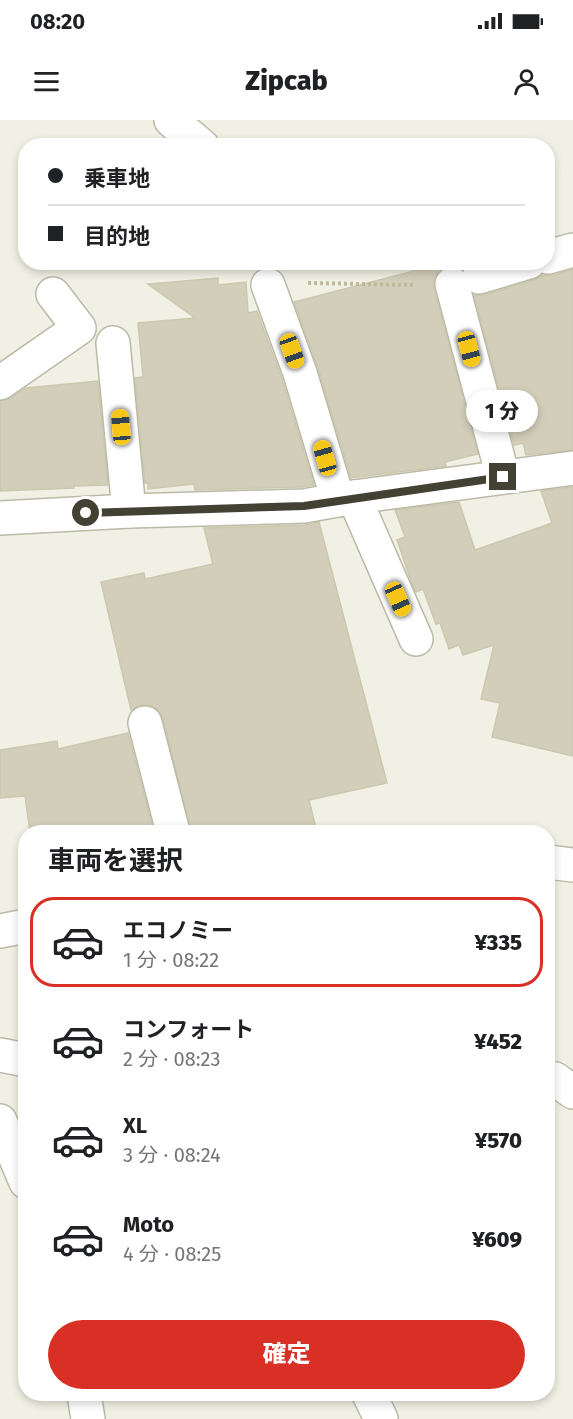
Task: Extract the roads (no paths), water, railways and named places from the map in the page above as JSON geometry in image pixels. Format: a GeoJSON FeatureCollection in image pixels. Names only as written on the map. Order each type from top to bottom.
{"type":"FeatureCollection","features":[{"type":"Feature","properties":{"kind":"street"},"geometry":{"type":"LineString","coordinates":[[171,120],[192,138]]}},
{"type":"Feature","properties":{"kind":"street"},"geometry":{"type":"LineString","coordinates":[[555,255],[573,250]]}},
{"type":"Feature","properties":{"kind":"street"},"geometry":{"type":"LineString","coordinates":[[502,270],[466,281],[503,477]]}},
{"type":"Feature","properties":{"kind":"street"},"geometry":{"type":"LineString","coordinates":[[268,285],[346,499],[416,639]]}},
{"type":"Feature","properties":{"kind":"street"},"geometry":{"type":"LineString","coordinates":[[0,383],[79,328],[53,294]]}},
{"type":"Feature","properties":{"kind":"street"},"geometry":{"type":"LineString","coordinates":[[113,343],[129,511]]}},
{"type":"Feature","properties":{"kind":"street"},"geometry":{"type":"LineString","coordinates":[[0,518],[129,511],[304,506],[573,468]]}},
{"type":"Feature","properties":{"kind":"street"},"geometry":{"type":"LineString","coordinates":[[145,723],[171,825]]}},
{"type":"Feature","properties":{"kind":"street"},"geometry":{"type":"LineString","coordinates":[[555,863],[573,865]]}},
{"type":"Feature","properties":{"kind":"street"},"geometry":{"type":"LineString","coordinates":[[0,931],[18,928]]}},
{"type":"Feature","properties":{"kind":"street"},"geometry":{"type":"LineString","coordinates":[[0,1055],[18,1058]]}},
{"type":"Feature","properties":{"kind":"street"},"geometry":{"type":"LineString","coordinates":[[555,1078],[573,1092]]}},
{"type":"Feature","properties":{"kind":"street"},"geometry":{"type":"LineString","coordinates":[[0,1121],[18,1163]]}},
{"type":"Feature","properties":{"kind":"street"},"geometry":{"type":"LineString","coordinates":[[85,1401],[88,1419]]}},
{"type":"Feature","properties":{"kind":"street"},"geometry":{"type":"LineString","coordinates":[[372,1401],[381,1419]]}}]}
